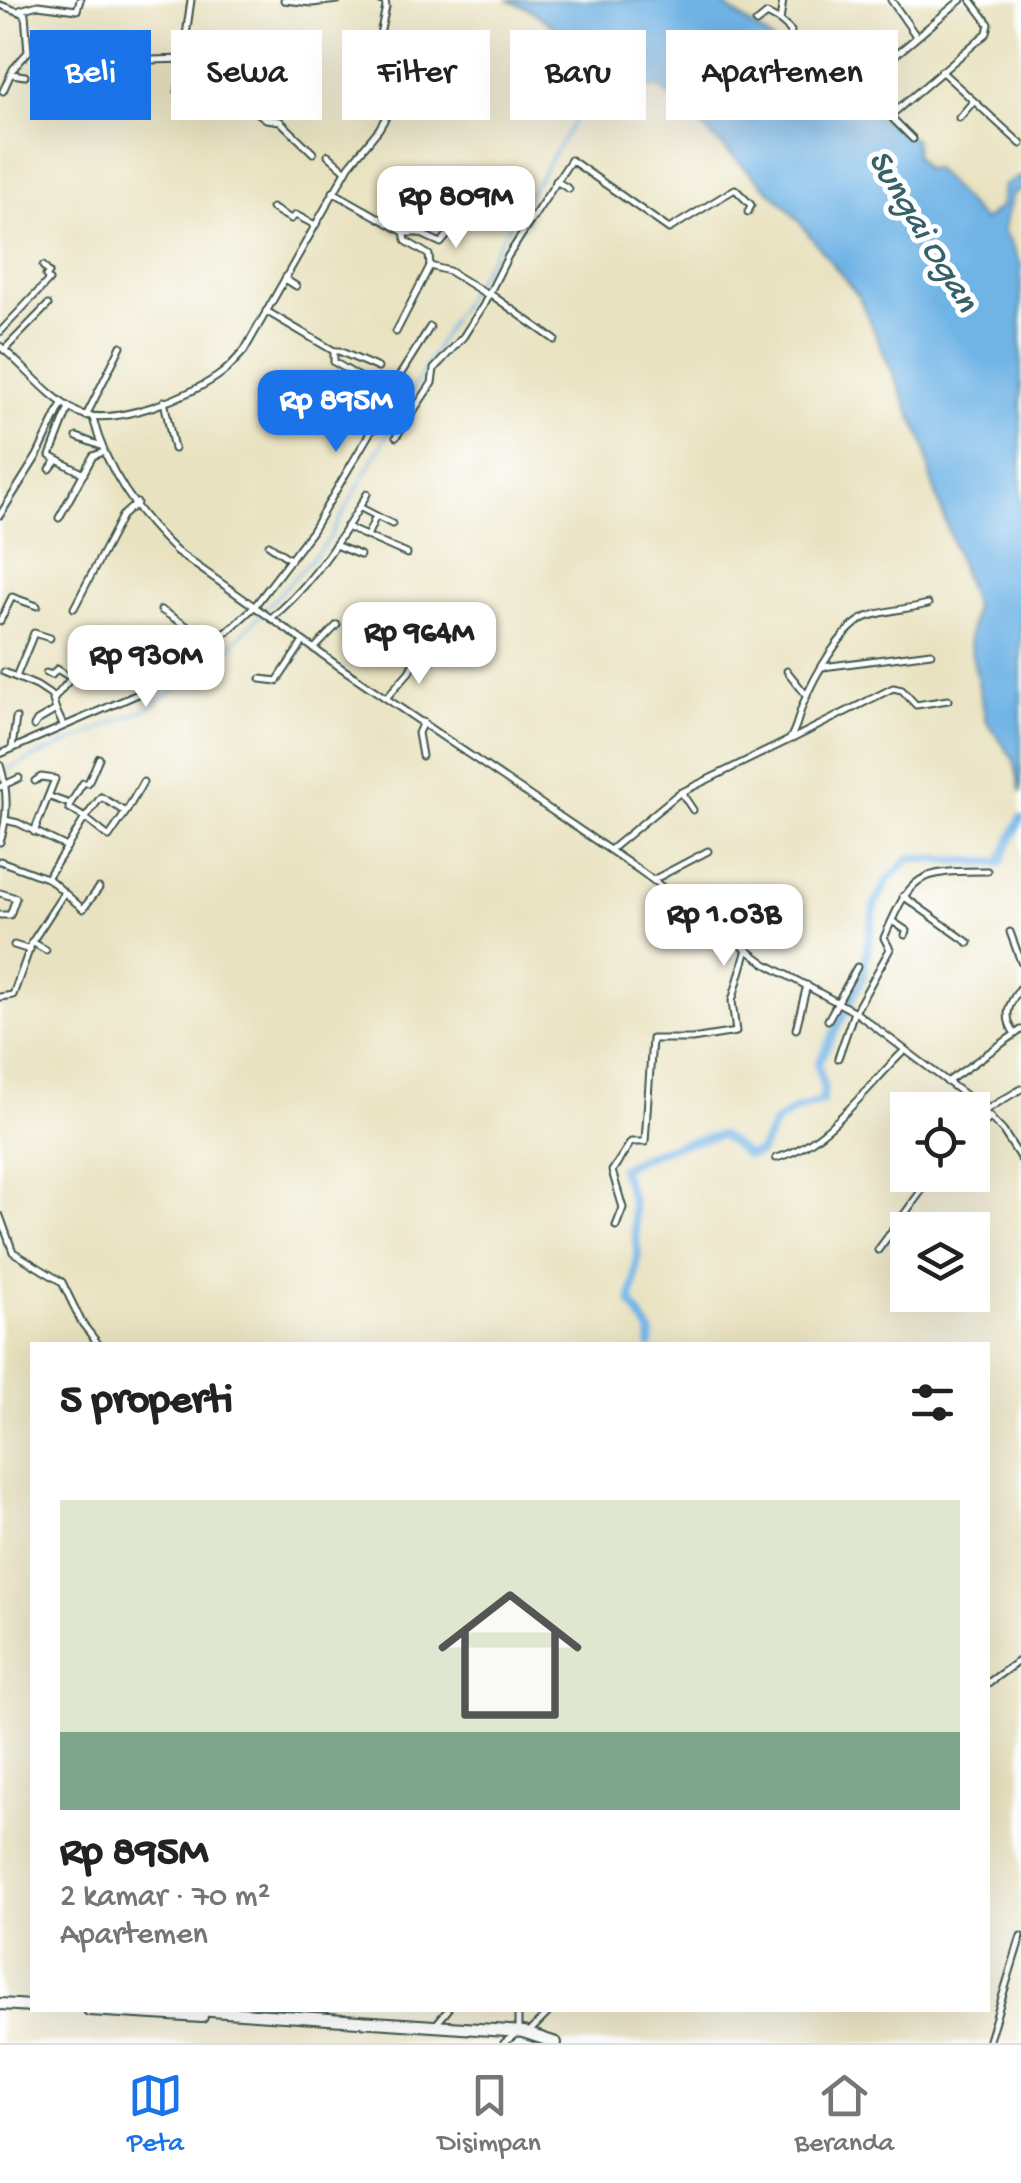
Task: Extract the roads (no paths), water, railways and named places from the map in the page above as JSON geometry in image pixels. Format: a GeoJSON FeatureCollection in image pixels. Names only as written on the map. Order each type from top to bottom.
{"type":"FeatureCollection","features":[{"type":"Feature","properties":{"kind":"highway"},"geometry":{"type":"LineString","coordinates":[[0,2001],[30,2003]]}},
{"type":"Feature","properties":{"kind":"highway"},"geometry":{"type":"LineString","coordinates":[[121,2012],[347,2026],[398,2023]]}},
{"type":"Feature","properties":{"kind":"highway"},"geometry":{"type":"LineString","coordinates":[[226,2012],[523,2032],[556,2043]]}},
{"type":"Feature","properties":{"kind":"street"},"geometry":{"type":"LineString","coordinates":[[17,0],[17,9]]}},
{"type":"Feature","properties":{"kind":"street"},"geometry":{"type":"LineString","coordinates":[[17,9],[46,3],[77,10],[80,0]]}},
{"type":"Feature","properties":{"kind":"street"},"geometry":{"type":"LineString","coordinates":[[187,30],[191,0]]}},
{"type":"Feature","properties":{"kind":"street"},"geometry":{"type":"LineString","coordinates":[[284,0],[338,0]]}},
{"type":"Feature","properties":{"kind":"street"},"geometry":{"type":"LineString","coordinates":[[48,306],[32,326],[2,348],[66,405],[90,417],[123,416],[209,382],[228,368],[244,351],[346,170],[379,130],[397,98],[384,92],[389,80],[372,73],[386,2],[378,0]]}},
{"type":"Feature","properties":{"kind":"street"},"geometry":{"type":"LineString","coordinates":[[780,21],[784,0]]}},
{"type":"Feature","properties":{"kind":"street"},"geometry":{"type":"LineString","coordinates":[[891,0],[916,36]]}},
{"type":"Feature","properties":{"kind":"street"},"geometry":{"type":"LineString","coordinates":[[898,51],[961,0]]}},
{"type":"Feature","properties":{"kind":"street"},"geometry":{"type":"LineString","coordinates":[[913,138],[890,116],[988,32],[987,22],[970,0]]}},
{"type":"Feature","properties":{"kind":"street"},"geometry":{"type":"LineString","coordinates":[[0,5],[25,14],[29,46],[3,92]]}},
{"type":"Feature","properties":{"kind":"street"},"geometry":{"type":"LineString","coordinates":[[756,22],[766,14],[789,30]]}},
{"type":"Feature","properties":{"kind":"street"},"geometry":{"type":"LineString","coordinates":[[941,70],[972,103],[1021,144]]}},
{"type":"Feature","properties":{"kind":"street"},"geometry":{"type":"LineString","coordinates":[[12,74],[25,76]]}},
{"type":"Feature","properties":{"kind":"street"},"geometry":{"type":"LineString","coordinates":[[960,118],[972,103]]}},
{"type":"Feature","properties":{"kind":"street"},"geometry":{"type":"LineString","coordinates":[[272,120],[279,121],[313,153]]}},
{"type":"Feature","properties":{"kind":"street"},"geometry":{"type":"LineString","coordinates":[[328,155],[346,170]]}},
{"type":"Feature","properties":{"kind":"street"},"geometry":{"type":"LineString","coordinates":[[396,437],[435,378],[434,369],[463,337],[528,221],[572,161],[670,229],[735,189],[751,205],[748,212]]}},
{"type":"Feature","properties":{"kind":"street"},"geometry":{"type":"LineString","coordinates":[[556,180],[568,189]]}},
{"type":"Feature","properties":{"kind":"street"},"geometry":{"type":"LineString","coordinates":[[333,192],[406,233],[419,233],[440,243],[479,194],[528,221]]}},
{"type":"Feature","properties":{"kind":"street"},"geometry":{"type":"LineString","coordinates":[[272,208],[290,219],[296,215],[315,225]]}},
{"type":"Feature","properties":{"kind":"street"},"geometry":{"type":"LineString","coordinates":[[396,332],[430,266],[429,256],[407,242],[406,233]]}},
{"type":"Feature","properties":{"kind":"street"},"geometry":{"type":"LineString","coordinates":[[0,332],[49,280],[43,266]]}},
{"type":"Feature","properties":{"kind":"street"},"geometry":{"type":"LineString","coordinates":[[430,266],[437,266],[487,294],[555,340]]}},
{"type":"Feature","properties":{"kind":"street"},"geometry":{"type":"LineString","coordinates":[[284,278],[296,286]]}},
{"type":"Feature","properties":{"kind":"street"},"geometry":{"type":"LineString","coordinates":[[266,312],[334,352],[378,368]]}},
{"type":"Feature","properties":{"kind":"street"},"geometry":{"type":"LineString","coordinates":[[0,754],[145,691],[209,647],[256,608],[312,531],[430,326]]}},
{"type":"Feature","properties":{"kind":"street"},"geometry":{"type":"LineString","coordinates":[[120,346],[90,417],[102,449],[136,503],[176,551],[680,898],[766,964],[850,1009],[960,1092]]}},
{"type":"Feature","properties":{"kind":"street"},"geometry":{"type":"LineString","coordinates":[[334,352],[334,362],[388,394]]}},
{"type":"Feature","properties":{"kind":"street"},"geometry":{"type":"LineString","coordinates":[[164,400],[174,449]]}},
{"type":"Feature","properties":{"kind":"street"},"geometry":{"type":"LineString","coordinates":[[66,405],[50,456],[84,474]]}},
{"type":"Feature","properties":{"kind":"street"},"geometry":{"type":"LineString","coordinates":[[0,515],[66,405]]}},
{"type":"Feature","properties":{"kind":"street"},"geometry":{"type":"LineString","coordinates":[[76,437],[102,449]]}},
{"type":"Feature","properties":{"kind":"street"},"geometry":{"type":"LineString","coordinates":[[59,518],[93,456],[102,449]]}},
{"type":"Feature","properties":{"kind":"street"},"geometry":{"type":"LineString","coordinates":[[50,469],[57,460]]}},
{"type":"Feature","properties":{"kind":"street"},"geometry":{"type":"LineString","coordinates":[[270,619],[333,548],[366,494]]}},
{"type":"Feature","properties":{"kind":"street"},"geometry":{"type":"LineString","coordinates":[[74,608],[122,516],[136,503]]}},
{"type":"Feature","properties":{"kind":"street"},"geometry":{"type":"LineString","coordinates":[[359,507],[392,524]]}},
{"type":"Feature","properties":{"kind":"street"},"geometry":{"type":"LineString","coordinates":[[362,544],[376,516]]}},
{"type":"Feature","properties":{"kind":"street"},"geometry":{"type":"LineString","coordinates":[[346,527],[408,554]]}},
{"type":"Feature","properties":{"kind":"street"},"geometry":{"type":"LineString","coordinates":[[270,545],[291,560]]}},
{"type":"Feature","properties":{"kind":"street"},"geometry":{"type":"LineString","coordinates":[[333,548],[360,555]]}},
{"type":"Feature","properties":{"kind":"street"},"geometry":{"type":"LineString","coordinates":[[0,622],[12,597],[37,606]]}},
{"type":"Feature","properties":{"kind":"street"},"geometry":{"type":"LineString","coordinates":[[789,740],[823,667],[856,624],[867,617],[928,604]]}},
{"type":"Feature","properties":{"kind":"street"},"geometry":{"type":"LineString","coordinates":[[161,610],[194,631],[209,647]]}},
{"type":"Feature","properties":{"kind":"street"},"geometry":{"type":"LineString","coordinates":[[314,649],[337,625]]}},
{"type":"Feature","properties":{"kind":"street"},"geometry":{"type":"LineString","coordinates":[[16,677],[34,632],[50,638]]}},
{"type":"Feature","properties":{"kind":"street"},"geometry":{"type":"LineString","coordinates":[[276,682],[304,642]]}},
{"type":"Feature","properties":{"kind":"street"},"geometry":{"type":"LineString","coordinates":[[823,667],[931,653]]}},
{"type":"Feature","properties":{"kind":"street"},"geometry":{"type":"LineString","coordinates":[[386,698],[409,672],[418,654]]}},
{"type":"Feature","properties":{"kind":"street"},"geometry":{"type":"LineString","coordinates":[[46,673],[52,675],[57,668],[71,678],[55,698],[63,724]]}},
{"type":"Feature","properties":{"kind":"street"},"geometry":{"type":"LineString","coordinates":[[787,671],[807,696]]}},
{"type":"Feature","properties":{"kind":"street"},"geometry":{"type":"LineString","coordinates":[[4,672],[55,698]]}},
{"type":"Feature","properties":{"kind":"street"},"geometry":{"type":"LineString","coordinates":[[261,678],[276,682],[281,690]]}},
{"type":"Feature","properties":{"kind":"street"},"geometry":{"type":"LineString","coordinates":[[610,850],[681,792],[893,688],[902,690],[916,705],[948,700]]}},
{"type":"Feature","properties":{"kind":"street"},"geometry":{"type":"LineString","coordinates":[[34,726],[56,710]]}},
{"type":"Feature","properties":{"kind":"street"},"geometry":{"type":"LineString","coordinates":[[12,748],[16,718]]}},
{"type":"Feature","properties":{"kind":"street"},"geometry":{"type":"LineString","coordinates":[[422,722],[418,733],[422,756]]}},
{"type":"Feature","properties":{"kind":"street"},"geometry":{"type":"LineString","coordinates":[[99,758],[88,783],[83,784],[69,808],[109,837],[143,782]]}},
{"type":"Feature","properties":{"kind":"street"},"geometry":{"type":"LineString","coordinates":[[0,765],[8,792],[1,812],[5,820],[0,842]]}},
{"type":"Feature","properties":{"kind":"street"},"geometry":{"type":"LineString","coordinates":[[35,781],[41,776],[55,779],[54,798]]}},
{"type":"Feature","properties":{"kind":"street"},"geometry":{"type":"LineString","coordinates":[[4,784],[19,778]]}},
{"type":"Feature","properties":{"kind":"street"},"geometry":{"type":"LineString","coordinates":[[34,832],[62,791]]}},
{"type":"Feature","properties":{"kind":"street"},"geometry":{"type":"LineString","coordinates":[[681,792],[692,810]]}},
{"type":"Feature","properties":{"kind":"street"},"geometry":{"type":"LineString","coordinates":[[47,878],[101,796],[126,812]]}},
{"type":"Feature","properties":{"kind":"street"},"geometry":{"type":"LineString","coordinates":[[54,798],[70,804]]}},
{"type":"Feature","properties":{"kind":"street"},"geometry":{"type":"LineString","coordinates":[[5,820],[67,847]]}},
{"type":"Feature","properties":{"kind":"street"},"geometry":{"type":"LineString","coordinates":[[654,880],[708,850]]}},
{"type":"Feature","properties":{"kind":"street"},"geometry":{"type":"LineString","coordinates":[[0,861],[47,878],[83,908],[99,888]]}},
{"type":"Feature","properties":{"kind":"street"},"geometry":{"type":"LineString","coordinates":[[838,1058],[850,1009],[890,949],[884,938],[903,896],[918,880],[934,873],[988,871]]}},
{"type":"Feature","properties":{"kind":"street"},"geometry":{"type":"LineString","coordinates":[[0,893],[16,898],[8,916],[0,915]]}},
{"type":"Feature","properties":{"kind":"street"},"geometry":{"type":"LineString","coordinates":[[0,997],[13,995],[32,942],[64,893]]}},
{"type":"Feature","properties":{"kind":"street"},"geometry":{"type":"LineString","coordinates":[[903,896],[969,944]]}},
{"type":"Feature","properties":{"kind":"street"},"geometry":{"type":"LineString","coordinates":[[660,913],[680,898]]}},
{"type":"Feature","properties":{"kind":"street"},"geometry":{"type":"LineString","coordinates":[[892,921],[907,931],[905,935]]}},
{"type":"Feature","properties":{"kind":"street"},"geometry":{"type":"LineString","coordinates":[[1010,932],[1021,962]]}},
{"type":"Feature","properties":{"kind":"street"},"geometry":{"type":"LineString","coordinates":[[32,942],[46,950]]}},
{"type":"Feature","properties":{"kind":"street"},"geometry":{"type":"LineString","coordinates":[[14,946],[30,950]]}},
{"type":"Feature","properties":{"kind":"street"},"geometry":{"type":"LineString","coordinates":[[616,1226],[622,1208],[612,1171],[629,1145],[646,1141],[652,1039],[736,1032],[732,1000],[747,949]]}},
{"type":"Feature","properties":{"kind":"street"},"geometry":{"type":"LineString","coordinates":[[828,1020],[857,967]]}},
{"type":"Feature","properties":{"kind":"street"},"geometry":{"type":"LineString","coordinates":[[796,1029],[807,985]]}},
{"type":"Feature","properties":{"kind":"street"},"geometry":{"type":"LineString","coordinates":[[947,1082],[1019,1032],[1007,1014],[1021,987]]}},
{"type":"Feature","properties":{"kind":"street"},"geometry":{"type":"LineString","coordinates":[[776,1158],[788,1154],[840,1117],[905,1050]]}},
{"type":"Feature","properties":{"kind":"street"},"geometry":{"type":"LineString","coordinates":[[990,1106],[1021,1089]]}},
{"type":"Feature","properties":{"kind":"street"},"geometry":{"type":"LineString","coordinates":[[991,1118],[1021,1159]]}},
{"type":"Feature","properties":{"kind":"street"},"geometry":{"type":"LineString","coordinates":[[878,1250],[920,1192]]}},
{"type":"Feature","properties":{"kind":"street"},"geometry":{"type":"LineString","coordinates":[[0,1216],[13,1252],[62,1282],[83,1326],[96,1342]]}},
{"type":"Feature","properties":{"kind":"street"},"geometry":{"type":"LineString","coordinates":[[990,1682],[1020,1661]]}},
{"type":"Feature","properties":{"kind":"street"},"geometry":{"type":"LineString","coordinates":[[988,2043],[1021,1936]]}},
{"type":"Feature","properties":{"kind":"street"},"geometry":{"type":"LineString","coordinates":[[436,2026],[446,2012]]}},
{"type":"Feature","properties":{"kind":"street"},"geometry":{"type":"LineString","coordinates":[[519,2012],[523,2032]]}},
{"type":"Feature","properties":{"kind":"street"},"geometry":{"type":"LineString","coordinates":[[504,2043],[548,2012]]}},
{"type":"Feature","properties":{"kind":"water"},"geometry":{"type":"Polygon","coordinates":[[[507,0],[717,0],[758,30],[666,30],[666,93],[661,88],[646,87],[646,30],[559,30],[528,8],[507,0]]]}},
{"type":"Feature","properties":{"kind":"water","name":"Sungai Ogan"},"geometry":{"type":"Polygon","coordinates":[[[695,120],[883,120],[915,140],[915,155],[924,169],[934,168],[983,221],[1000,207],[1003,186],[1021,176],[1021,190],[1012,194],[1003,230],[1021,264],[1021,793],[1014,760],[986,720],[969,640],[974,606],[931,479],[925,446],[859,297],[788,208],[695,120]]]}},
{"type":"Feature","properties":{"kind":"waterway"},"geometry":{"type":"LineString","coordinates":[[1,772],[148,708],[222,656],[327,542],[451,321],[575,120]]}},
{"type":"Feature","properties":{"kind":"waterway"},"geometry":{"type":"LineString","coordinates":[[650,1342],[651,1333],[631,1302],[638,1256],[632,1200],[621,1168],[670,1147],[721,1135],[747,1155],[759,1153],[775,1123],[794,1110],[822,1101],[824,1089],[818,1064],[862,979],[875,904],[888,880],[910,858],[1000,863],[1021,818]]}}]}
